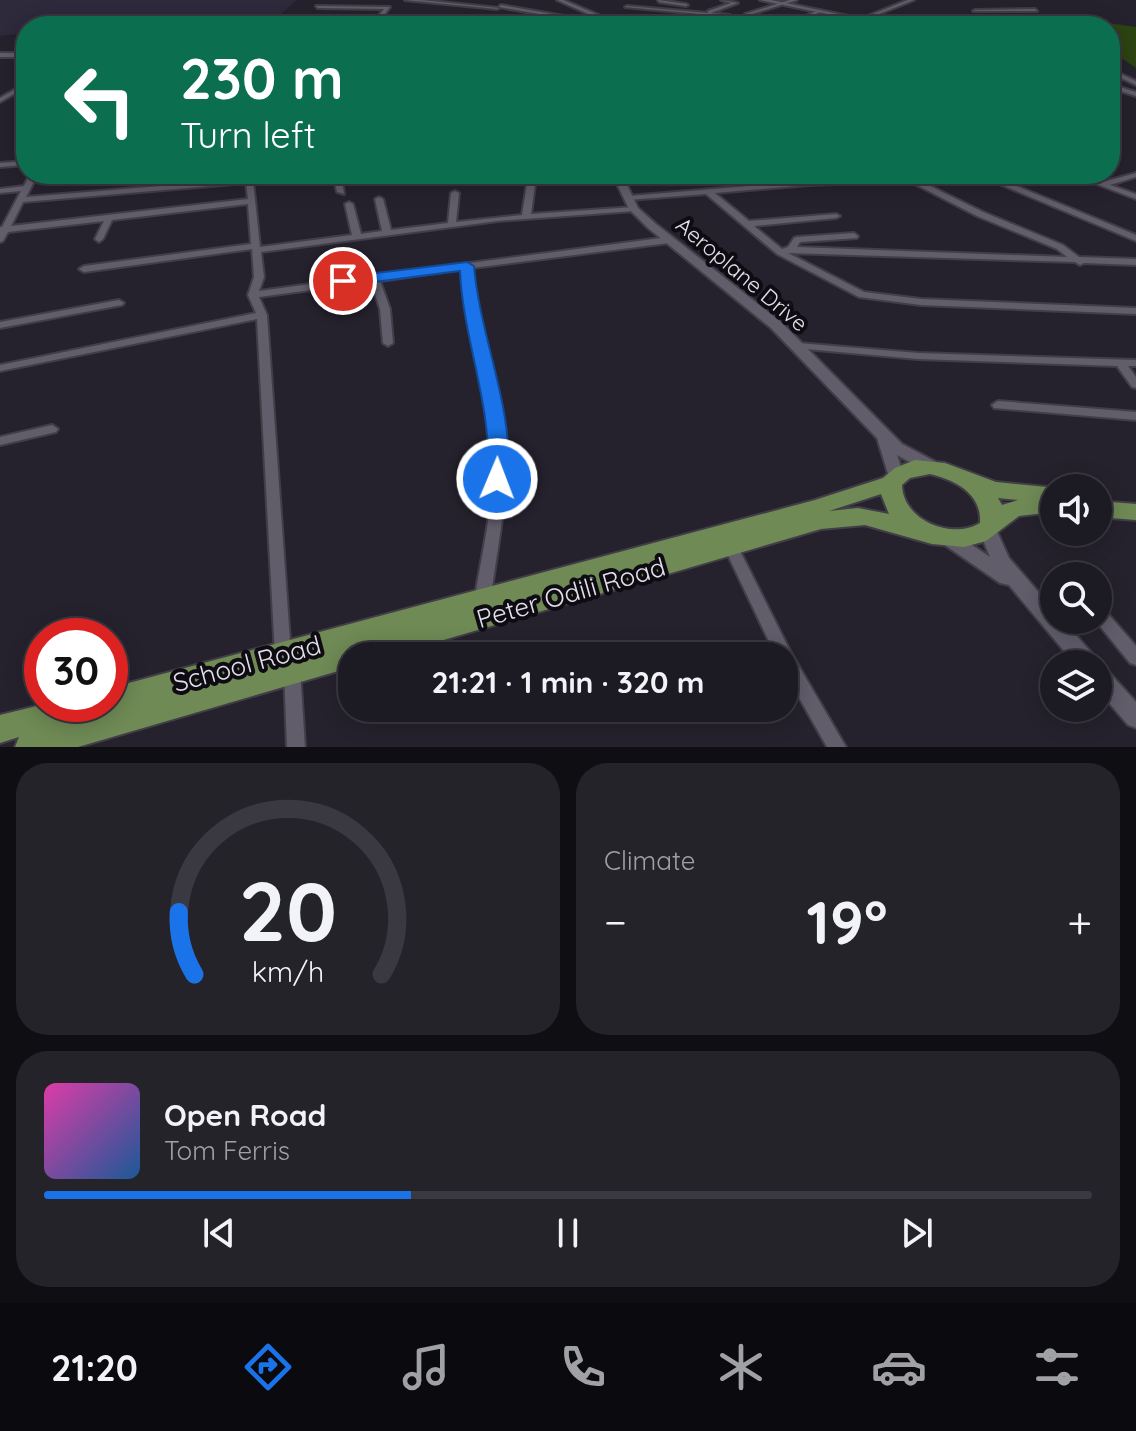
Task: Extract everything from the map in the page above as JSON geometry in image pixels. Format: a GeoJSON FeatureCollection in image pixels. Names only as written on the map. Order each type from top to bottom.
{"type":"FeatureCollection","features":[{"type":"Feature","properties":{"kind":"main road"},"geometry":{"type":"LineString","coordinates":[[1040,494],[995,490],[937,469],[921,468],[894,480],[890,496],[896,509],[910,523],[938,536],[964,539],[990,527],[1014,508],[1040,507]]}},
{"type":"Feature","properties":{"kind":"main road","name":"School Road"},"geometry":{"type":"LineString","coordinates":[[128,697],[288,663],[483,596],[817,507],[894,480]]}},
{"type":"Feature","properties":{"kind":"main road"},"geometry":{"type":"LineString","coordinates":[[968,480],[992,506],[990,527]]}},
{"type":"Feature","properties":{"kind":"main road"},"geometry":{"type":"LineString","coordinates":[[1112,499],[1136,500]]}},
{"type":"Feature","properties":{"kind":"main road"},"geometry":{"type":"LineString","coordinates":[[1112,510],[1136,512]]}},
{"type":"Feature","properties":{"kind":"main road","name":"Peter Odili Road"},"geometry":{"type":"LineString","coordinates":[[30,747],[288,663],[821,521],[851,516],[883,520],[938,536]]}},
{"type":"Feature","properties":{"kind":"main road"},"geometry":{"type":"LineString","coordinates":[[0,729],[27,722]]}},
{"type":"Feature","properties":{"kind":"street"},"geometry":{"type":"LineString","coordinates":[[308,16],[325,0]]}},
{"type":"Feature","properties":{"kind":"street"},"geometry":{"type":"LineString","coordinates":[[407,0],[499,7],[558,16]]}},
{"type":"Feature","properties":{"kind":"street"},"geometry":{"type":"LineString","coordinates":[[479,16],[511,0]]}},
{"type":"Feature","properties":{"kind":"street"},"geometry":{"type":"LineString","coordinates":[[559,0],[597,16]]}},
{"type":"Feature","properties":{"kind":"street"},"geometry":{"type":"LineString","coordinates":[[639,10],[660,0],[686,5]]}},
{"type":"Feature","properties":{"kind":"street"},"geometry":{"type":"LineString","coordinates":[[706,13],[736,3],[723,0],[714,3]]}},
{"type":"Feature","properties":{"kind":"street"},"geometry":{"type":"LineString","coordinates":[[763,0],[846,16]]}},
{"type":"Feature","properties":{"kind":"street"},"geometry":{"type":"LineString","coordinates":[[747,14],[795,0]]}},
{"type":"Feature","properties":{"kind":"street"},"geometry":{"type":"LineString","coordinates":[[870,16],[912,0]]}},
{"type":"Feature","properties":{"kind":"street"},"geometry":{"type":"LineString","coordinates":[[1030,0],[1042,16]]}},
{"type":"Feature","properties":{"kind":"street"},"geometry":{"type":"LineString","coordinates":[[318,7],[388,8],[381,16]]}},
{"type":"Feature","properties":{"kind":"street"},"geometry":{"type":"LineString","coordinates":[[627,7],[730,16]]}},
{"type":"Feature","properties":{"kind":"street"},"geometry":{"type":"LineString","coordinates":[[639,10],[641,16]]}},
{"type":"Feature","properties":{"kind":"street"},"geometry":{"type":"LineString","coordinates":[[975,11],[1035,10]]}},
{"type":"Feature","properties":{"kind":"street"},"geometry":{"type":"LineString","coordinates":[[809,16],[820,11]]}},
{"type":"Feature","properties":{"kind":"street"},"geometry":{"type":"LineString","coordinates":[[386,12],[483,14]]}},
{"type":"Feature","properties":{"kind":"street"},"geometry":{"type":"LineString","coordinates":[[1121,90],[1136,85]]}},
{"type":"Feature","properties":{"kind":"street"},"geometry":{"type":"LineString","coordinates":[[1121,90],[1136,94]]}},
{"type":"Feature","properties":{"kind":"street"},"geometry":{"type":"LineString","coordinates":[[0,239],[29,184]]}},
{"type":"Feature","properties":{"kind":"street"},"geometry":{"type":"LineString","coordinates":[[20,200],[187,184]]}},
{"type":"Feature","properties":{"kind":"street"},"geometry":{"type":"LineString","coordinates":[[250,184],[253,201],[250,211],[259,277],[253,295],[262,315],[296,747]]}},
{"type":"Feature","properties":{"kind":"street"},"geometry":{"type":"LineString","coordinates":[[339,184],[341,192]]}},
{"type":"Feature","properties":{"kind":"street"},"geometry":{"type":"LineString","coordinates":[[526,218],[531,184]]}},
{"type":"Feature","properties":{"kind":"street","name":"Aeroplane Drive"},"geometry":{"type":"LineString","coordinates":[[622,184],[631,204],[669,240],[739,293],[798,346],[882,436]]}},
{"type":"Feature","properties":{"kind":"street"},"geometry":{"type":"LineString","coordinates":[[84,269],[526,218],[706,190],[833,184]]}},
{"type":"Feature","properties":{"kind":"street"},"geometry":{"type":"LineString","coordinates":[[920,184],[980,214],[1060,247],[1080,262]]}},
{"type":"Feature","properties":{"kind":"street"},"geometry":{"type":"LineString","coordinates":[[1005,184],[1136,238]]}},
{"type":"Feature","properties":{"kind":"street"},"geometry":{"type":"LineString","coordinates":[[1103,184],[1136,197]]}},
{"type":"Feature","properties":{"kind":"street"},"geometry":{"type":"LineString","coordinates":[[0,191],[27,188]]}},
{"type":"Feature","properties":{"kind":"street"},"geometry":{"type":"LineString","coordinates":[[709,192],[780,252],[847,290],[888,300],[1136,311]]}},
{"type":"Feature","properties":{"kind":"street"},"geometry":{"type":"LineString","coordinates":[[452,225],[455,193]]}},
{"type":"Feature","properties":{"kind":"street"},"geometry":{"type":"LineString","coordinates":[[379,199],[387,233]]}},
{"type":"Feature","properties":{"kind":"street"},"geometry":{"type":"LineString","coordinates":[[3,230],[253,201]]}},
{"type":"Feature","properties":{"kind":"street"},"geometry":{"type":"LineString","coordinates":[[349,204],[357,237]]}},
{"type":"Feature","properties":{"kind":"street"},"geometry":{"type":"LineString","coordinates":[[746,224],[836,216]]}},
{"type":"Feature","properties":{"kind":"street"},"geometry":{"type":"LineString","coordinates":[[99,239],[109,218]]}},
{"type":"Feature","properties":{"kind":"street"},"geometry":{"type":"LineString","coordinates":[[791,249],[797,240],[854,236]]}},
{"type":"Feature","properties":{"kind":"street"},"geometry":{"type":"LineString","coordinates":[[253,295],[669,240]]}},
{"type":"Feature","properties":{"kind":"street"},"geometry":{"type":"LineString","coordinates":[[780,252],[791,249],[1136,262]]}},
{"type":"Feature","properties":{"kind":"street"},"geometry":{"type":"LineString","coordinates":[[467,266],[469,305],[493,405],[500,456],[483,596]]}},
{"type":"Feature","properties":{"kind":"street"},"geometry":{"type":"LineString","coordinates":[[374,277],[385,309],[388,343]]}},
{"type":"Feature","properties":{"kind":"street"},"geometry":{"type":"LineString","coordinates":[[0,325],[119,303]]}},
{"type":"Feature","properties":{"kind":"street"},"geometry":{"type":"LineString","coordinates":[[0,368],[262,315]]}},
{"type":"Feature","properties":{"kind":"street"},"geometry":{"type":"LineString","coordinates":[[798,346],[918,356],[1136,363]]}},
{"type":"Feature","properties":{"kind":"street"},"geometry":{"type":"LineString","coordinates":[[1121,363],[1136,385]]}},
{"type":"Feature","properties":{"kind":"street"},"geometry":{"type":"LineString","coordinates":[[998,405],[1136,416]]}},
{"type":"Feature","properties":{"kind":"street"},"geometry":{"type":"LineString","coordinates":[[0,441],[52,429]]}},
{"type":"Feature","properties":{"kind":"street"},"geometry":{"type":"LineString","coordinates":[[882,436],[906,455],[937,469]]}},
{"type":"Feature","properties":{"kind":"street"},"geometry":{"type":"LineString","coordinates":[[882,436],[894,480]]}},
{"type":"Feature","properties":{"kind":"street"},"geometry":{"type":"LineString","coordinates":[[990,527],[995,552],[1022,589],[1076,650]]}},
{"type":"Feature","properties":{"kind":"street"},"geometry":{"type":"LineString","coordinates":[[938,536],[1022,589]]}},
{"type":"Feature","properties":{"kind":"street"},"geometry":{"type":"LineString","coordinates":[[731,547],[777,642]]}},
{"type":"Feature","properties":{"kind":"street"},"geometry":{"type":"LineString","coordinates":[[1112,630],[1136,658]]}},
{"type":"Feature","properties":{"kind":"street"},"geometry":{"type":"LineString","coordinates":[[798,680],[837,747]]}},
{"type":"Feature","properties":{"kind":"street"},"geometry":{"type":"LineString","coordinates":[[1112,691],[1136,718]]}},
{"type":"Feature","properties":{"kind":"shaded area"},"geometry":{"type":"Polygon","coordinates":[[[0,0],[297,0],[279,16],[16,16],[16,34],[0,36],[0,0]]]}},
{"type":"Feature","properties":{"kind":"green space"},"geometry":{"type":"Polygon","coordinates":[[[1120,25],[1136,27],[1136,68],[1120,57],[1120,25]]]}},
{"type":"Feature","properties":{"kind":"route"},"geometry":{"type":"LineString","coordinates":[[343,281],[467,266],[469,305],[496,419],[500,456],[497,479]]}}]}
